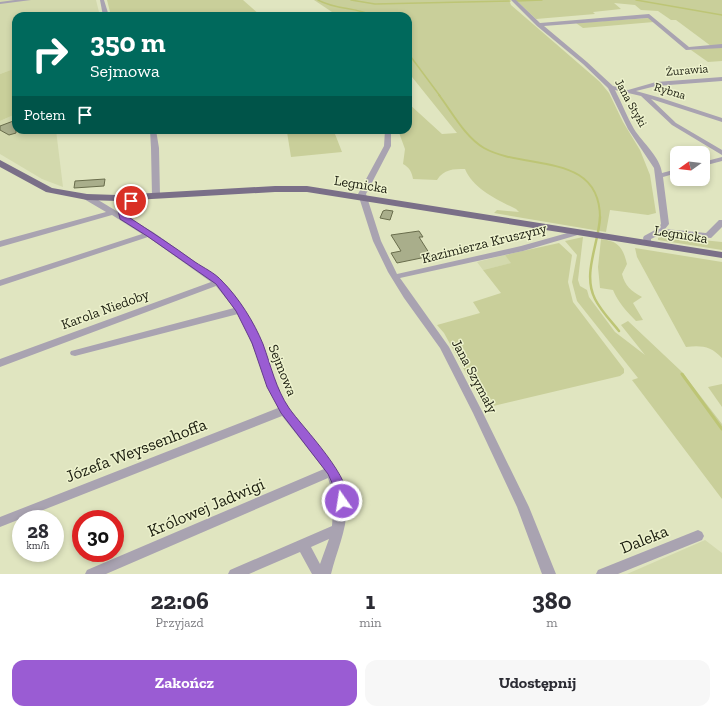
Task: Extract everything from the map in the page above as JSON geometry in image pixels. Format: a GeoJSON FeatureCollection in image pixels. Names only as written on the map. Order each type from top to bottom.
{"type":"FeatureCollection","features":[{"type":"Feature","properties":{"kind":"main road","name":"Legnicka"},"geometry":{"type":"LineString","coordinates":[[0,163],[49,190],[87,197],[144,197],[286,188],[363,198],[722,255]]}},
{"type":"Feature","properties":{"kind":"street"},"geometry":{"type":"LineString","coordinates":[[0,4],[29,0]]}},
{"type":"Feature","properties":{"kind":"street"},"geometry":{"type":"LineString","coordinates":[[102,0],[105,12]]}},
{"type":"Feature","properties":{"kind":"street","name":"Jana Styki"},"geometry":{"type":"LineString","coordinates":[[513,0],[539,26],[585,63],[610,87],[631,129],[653,159],[660,176],[665,220],[665,226],[660,231]]}},
{"type":"Feature","properties":{"kind":"street"},"geometry":{"type":"LineString","coordinates":[[539,26],[649,16],[688,49],[722,46]]}},
{"type":"Feature","properties":{"kind":"street","name":"Żurawia"},"geometry":{"type":"LineString","coordinates":[[630,91],[656,84],[722,79]]}},
{"type":"Feature","properties":{"kind":"street","name":"Rybna"},"geometry":{"type":"LineString","coordinates":[[610,87],[644,95],[722,120]]}},
{"type":"Feature","properties":{"kind":"street"},"geometry":{"type":"LineString","coordinates":[[644,95],[676,126],[722,153]]}},
{"type":"Feature","properties":{"kind":"street"},"geometry":{"type":"LineString","coordinates":[[153,134],[156,196]]}},
{"type":"Feature","properties":{"kind":"street"},"geometry":{"type":"LineString","coordinates":[[363,198],[362,194],[376,166],[386,151],[390,139],[389,134]]}},
{"type":"Feature","properties":{"kind":"street"},"geometry":{"type":"LineString","coordinates":[[710,162],[722,159]]}},
{"type":"Feature","properties":{"kind":"street"},"geometry":{"type":"LineString","coordinates":[[660,176],[670,173]]}},
{"type":"Feature","properties":{"kind":"street","name":"Sejmowa"},"geometry":{"type":"LineString","coordinates":[[87,197],[150,234],[219,282],[240,310],[256,339],[272,387],[285,410],[332,472],[339,485],[342,501],[337,530],[324,574]]}},
{"type":"Feature","properties":{"kind":"street"},"geometry":{"type":"LineString","coordinates":[[123,218],[122,210],[127,204],[144,197]]}},
{"type":"Feature","properties":{"kind":"street","name":"Jana Szymały"},"geometry":{"type":"LineString","coordinates":[[363,198],[377,241],[395,277],[444,347],[510,480],[549,574]]}},
{"type":"Feature","properties":{"kind":"street"},"geometry":{"type":"LineString","coordinates":[[0,244],[114,212]]}},
{"type":"Feature","properties":{"kind":"street"},"geometry":{"type":"LineString","coordinates":[[648,243],[647,238],[660,231],[708,236],[722,222]]}},
{"type":"Feature","properties":{"kind":"street","name":"Kazimierza Kruszyny"},"geometry":{"type":"LineString","coordinates":[[395,277],[523,248],[581,232]]}},
{"type":"Feature","properties":{"kind":"street"},"geometry":{"type":"LineString","coordinates":[[0,283],[150,234]]}},
{"type":"Feature","properties":{"kind":"street","name":"Karola Niedoby"},"geometry":{"type":"LineString","coordinates":[[0,362],[219,282]]}},
{"type":"Feature","properties":{"kind":"street"},"geometry":{"type":"LineString","coordinates":[[75,353],[240,310]]}},
{"type":"Feature","properties":{"kind":"street","name":"Józefa Weyssenhoffa"},"geometry":{"type":"LineString","coordinates":[[0,522],[285,410]]}},
{"type":"Feature","properties":{"kind":"street","name":"Królowej Jadwigi"},"geometry":{"type":"LineString","coordinates":[[92,574],[332,472]]}},
{"type":"Feature","properties":{"kind":"street"},"geometry":{"type":"LineString","coordinates":[[235,574],[337,530]]}},
{"type":"Feature","properties":{"kind":"street","name":"Daleka"},"geometry":{"type":"LineString","coordinates":[[603,574],[698,536]]}},
{"type":"Feature","properties":{"kind":"street"},"geometry":{"type":"LineString","coordinates":[[304,545],[319,574]]}},
{"type":"Feature","properties":{"kind":"shaded area"},"geometry":{"type":"Polygon","coordinates":[[[0,0],[96,0],[99,12],[12,12],[12,70],[0,74],[0,0]]]}},
{"type":"Feature","properties":{"kind":"shaded area"},"geometry":{"type":"Polygon","coordinates":[[[107,0],[243,0],[256,12],[110,12],[107,0]]]}},
{"type":"Feature","properties":{"kind":"shaded area"},"geometry":{"type":"Polygon","coordinates":[[[314,0],[509,0],[511,5],[600,82],[609,93],[623,122],[640,150],[650,175],[656,213],[648,215],[610,210],[606,232],[494,213],[497,210],[519,212],[480,188],[465,169],[446,172],[437,180],[413,179],[410,170],[403,164],[405,149],[399,134],[412,134],[412,107],[442,134],[457,133],[412,77],[412,12],[332,12],[314,0]]]}},
{"type":"Feature","properties":{"kind":"shaded area"},"geometry":{"type":"Polygon","coordinates":[[[516,0],[722,0],[722,45],[711,46],[676,20],[671,20],[658,11],[641,10],[635,5],[614,3],[621,9],[593,12],[595,14],[536,19],[516,0]]]}},
{"type":"Feature","properties":{"kind":"shaded area"},"geometry":{"type":"Polygon","coordinates":[[[649,18],[654,22],[583,28],[576,23],[649,18]]]}},
{"type":"Feature","properties":{"kind":"shaded area"},"geometry":{"type":"Polygon","coordinates":[[[722,47],[722,61],[708,62],[691,50],[722,47]]]}},
{"type":"Feature","properties":{"kind":"shaded area"},"geometry":{"type":"Polygon","coordinates":[[[12,70],[12,116],[0,121],[0,74],[12,70]]]}},
{"type":"Feature","properties":{"kind":"shaded area"},"geometry":{"type":"Polygon","coordinates":[[[12,116],[12,134],[56,134],[63,187],[42,179],[0,154],[0,121],[12,116]]]}},
{"type":"Feature","properties":{"kind":"shaded area"},"geometry":{"type":"Polygon","coordinates":[[[287,134],[335,134],[342,152],[291,157],[287,134]]]}},
{"type":"Feature","properties":{"kind":"shaded area"},"geometry":{"type":"Polygon","coordinates":[[[663,236],[722,242],[722,250],[658,240],[658,238],[663,236]]]}},
{"type":"Feature","properties":{"kind":"shaded area"},"geometry":{"type":"Polygon","coordinates":[[[583,237],[578,280],[580,286],[587,290],[589,297],[615,332],[645,355],[621,325],[628,321],[681,371],[722,424],[722,499],[632,380],[638,378],[577,301],[572,282],[577,255],[565,241],[583,237]]]}},
{"type":"Feature","properties":{"kind":"shaded area"},"geometry":{"type":"Polygon","coordinates":[[[601,239],[616,244],[622,250],[627,264],[622,274],[629,288],[642,297],[633,303],[643,320],[636,321],[617,299],[613,290],[600,288],[598,267],[601,239]]]}},
{"type":"Feature","properties":{"kind":"shaded area"},"geometry":{"type":"Polygon","coordinates":[[[559,243],[572,255],[568,282],[573,302],[624,369],[624,373],[620,376],[485,408],[444,333],[437,325],[480,313],[473,302],[501,293],[483,270],[511,263],[505,255],[559,243]]]}},
{"type":"Feature","properties":{"kind":"shaded area"},"geometry":{"type":"Polygon","coordinates":[[[635,248],[722,262],[722,358],[714,351],[706,347],[686,347],[637,257],[635,248]]]}},
{"type":"Feature","properties":{"kind":"shaded area"},"geometry":{"type":"Polygon","coordinates":[[[505,255],[512,263],[483,270],[477,262],[505,255]]]}},
{"type":"Feature","properties":{"kind":"shaded area"},"geometry":{"type":"Polygon","coordinates":[[[722,384],[722,407],[708,387],[722,384]]]}},
{"type":"Feature","properties":{"kind":"shaded area"},"geometry":{"type":"Polygon","coordinates":[[[705,540],[722,553],[722,574],[627,574],[705,540]]]}},
{"type":"Feature","properties":{"kind":"building"},"geometry":{"type":"Polygon","coordinates":[[[12,122],[12,134],[9,135],[0,130],[0,126],[12,122]]]}},
{"type":"Feature","properties":{"kind":"building"},"geometry":{"type":"Polygon","coordinates":[[[105,179],[104,186],[74,188],[75,181],[105,179]]]}},
{"type":"Feature","properties":{"kind":"building"},"geometry":{"type":"Polygon","coordinates":[[[383,211],[393,211],[390,220],[380,218],[383,211]]]}},
{"type":"Feature","properties":{"kind":"building"},"geometry":{"type":"Polygon","coordinates":[[[419,231],[423,237],[419,237],[431,256],[397,263],[391,253],[401,251],[391,235],[419,231]]]}},
{"type":"Feature","properties":{"kind":"waterway"},"geometry":{"type":"LineString","coordinates":[[318,0],[332,5],[364,12]]}},
{"type":"Feature","properties":{"kind":"waterway"},"geometry":{"type":"LineString","coordinates":[[351,0],[375,4],[510,1]]}},
{"type":"Feature","properties":{"kind":"waterway"},"geometry":{"type":"LineString","coordinates":[[516,1],[542,0]]}},
{"type":"Feature","properties":{"kind":"waterway"},"geometry":{"type":"LineString","coordinates":[[636,0],[722,15]]}},
{"type":"Feature","properties":{"kind":"waterway"},"geometry":{"type":"LineString","coordinates":[[412,58],[440,96]]}},
{"type":"Feature","properties":{"kind":"waterway"},"geometry":{"type":"LineString","coordinates":[[439,95],[459,124],[477,143],[484,148],[501,155],[557,166],[574,172],[588,182],[597,197],[600,218]]}},
{"type":"Feature","properties":{"kind":"waterway"},"geometry":{"type":"LineString","coordinates":[[600,218],[592,258],[590,279],[591,289],[600,308],[619,331]]}},
{"type":"Feature","properties":{"kind":"waterway"},"geometry":{"type":"LineString","coordinates":[[682,374],[722,429]]}},
{"type":"Feature","properties":{"kind":"route"},"geometry":{"type":"LineString","coordinates":[[131,201],[122,210],[121,214],[123,218],[150,234],[219,282],[240,310],[253,333],[261,352],[272,387],[285,410],[332,472],[339,485],[342,501]]}}]}
